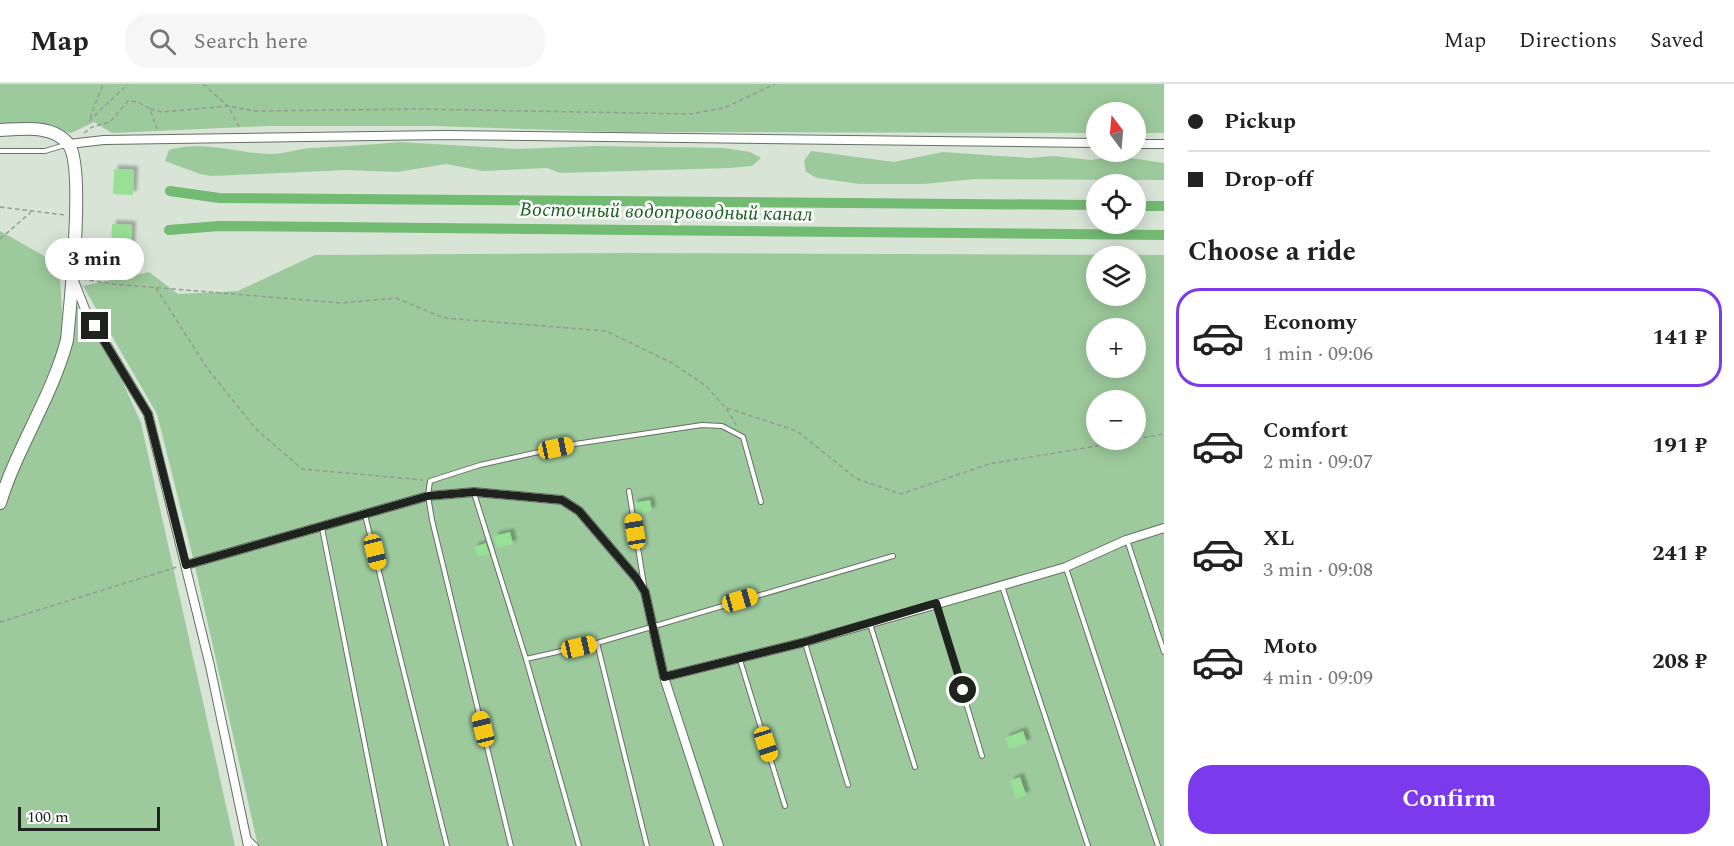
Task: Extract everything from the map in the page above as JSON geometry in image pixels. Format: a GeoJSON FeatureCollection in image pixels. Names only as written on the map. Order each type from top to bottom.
{"type":"FeatureCollection","features":[{"type":"Feature","properties":{"kind":"street"},"geometry":{"type":"LineString","coordinates":[[0,130],[43,130],[69,144],[104,140],[456,135],[1086,143]]}},
{"type":"Feature","properties":{"kind":"street"},"geometry":{"type":"LineString","coordinates":[[0,503],[16,458],[62,359],[67,340],[77,174],[69,144]]}},
{"type":"Feature","properties":{"kind":"street"},"geometry":{"type":"LineString","coordinates":[[1146,144],[1164,144]]}},
{"type":"Feature","properties":{"kind":"street"},"geometry":{"type":"LineString","coordinates":[[72,277],[85,309],[148,414],[186,565],[248,846]]}},
{"type":"Feature","properties":{"kind":"street"},"geometry":{"type":"LineString","coordinates":[[186,565],[428,496],[474,492],[562,500],[579,511],[637,579],[645,592],[664,677],[719,846]]}},
{"type":"Feature","properties":{"kind":"street"},"geometry":{"type":"LineString","coordinates":[[664,677],[740,660],[1066,567],[1126,540],[1164,528]]}},
{"type":"Feature","properties":{"kind":"lane"},"geometry":{"type":"LineString","coordinates":[[0,151],[45,152],[69,144]]}},
{"type":"Feature","properties":{"kind":"lane"},"geometry":{"type":"LineString","coordinates":[[511,846],[428,496],[430,481],[480,465],[575,444],[702,425],[722,426],[743,437],[760,502]]}},
{"type":"Feature","properties":{"kind":"lane"},"geometry":{"type":"LineString","coordinates":[[629,491],[645,592]]}},
{"type":"Feature","properties":{"kind":"lane"},"geometry":{"type":"LineString","coordinates":[[474,492],[526,659],[579,846]]}},
{"type":"Feature","properties":{"kind":"lane"},"geometry":{"type":"LineString","coordinates":[[364,515],[447,846]]}},
{"type":"Feature","properties":{"kind":"lane"},"geometry":{"type":"LineString","coordinates":[[322,528],[385,846]]}},
{"type":"Feature","properties":{"kind":"lane"},"geometry":{"type":"LineString","coordinates":[[1126,540],[1164,652]]}},
{"type":"Feature","properties":{"kind":"lane"},"geometry":{"type":"LineString","coordinates":[[526,659],[597,643],[893,556]]}},
{"type":"Feature","properties":{"kind":"lane"},"geometry":{"type":"LineString","coordinates":[[1066,567],[1158,846]]}},
{"type":"Feature","properties":{"kind":"lane"},"geometry":{"type":"LineString","coordinates":[[1002,585],[1088,846]]}},
{"type":"Feature","properties":{"kind":"lane"},"geometry":{"type":"LineString","coordinates":[[936,603],[982,756]]}},
{"type":"Feature","properties":{"kind":"lane"},"geometry":{"type":"LineString","coordinates":[[870,623],[915,767]]}},
{"type":"Feature","properties":{"kind":"lane"},"geometry":{"type":"LineString","coordinates":[[805,642],[848,784]]}},
{"type":"Feature","properties":{"kind":"lane"},"geometry":{"type":"LineString","coordinates":[[597,643],[647,846]]}},
{"type":"Feature","properties":{"kind":"lane"},"geometry":{"type":"LineString","coordinates":[[740,660],[785,806]]}},
{"type":"Feature","properties":{"kind":"lane"},"geometry":{"type":"LineString","coordinates":[[244,835],[256,846]]}},
{"type":"Feature","properties":{"kind":"path"},"geometry":{"type":"LineString","coordinates":[[92,127],[89,121],[103,84]]}},
{"type":"Feature","properties":{"kind":"path"},"geometry":{"type":"LineString","coordinates":[[89,121],[128,84]]}},
{"type":"Feature","properties":{"kind":"path"},"geometry":{"type":"LineString","coordinates":[[203,84],[228,106],[236,125],[248,138]]}},
{"type":"Feature","properties":{"kind":"path"},"geometry":{"type":"LineString","coordinates":[[69,144],[92,127],[110,122],[128,100],[162,112],[228,106],[254,111],[405,108],[690,114],[724,108],[775,84]]}},
{"type":"Feature","properties":{"kind":"path"},"geometry":{"type":"LineString","coordinates":[[150,109],[161,140]]}},
{"type":"Feature","properties":{"kind":"path"},"geometry":{"type":"LineString","coordinates":[[0,207],[75,216]]}},
{"type":"Feature","properties":{"kind":"path"},"geometry":{"type":"LineString","coordinates":[[0,239],[31,212]]}},
{"type":"Feature","properties":{"kind":"path"},"geometry":{"type":"LineString","coordinates":[[72,277],[113,284],[341,303],[396,298],[444,318],[606,331],[672,363],[706,386],[726,408],[743,437]]}},
{"type":"Feature","properties":{"kind":"path"},"geometry":{"type":"LineString","coordinates":[[156,287],[207,368],[255,428],[302,469],[430,481]]}},
{"type":"Feature","properties":{"kind":"path"},"geometry":{"type":"LineString","coordinates":[[726,408],[796,431],[857,479],[901,494],[989,464],[1086,447]]}},
{"type":"Feature","properties":{"kind":"path"},"geometry":{"type":"LineString","coordinates":[[1146,437],[1164,434]]}},
{"type":"Feature","properties":{"kind":"path"},"geometry":{"type":"LineString","coordinates":[[0,622],[186,565]]}},
{"type":"Feature","properties":{"kind":"green space"},"geometry":{"type":"Polygon","coordinates":[[[0,84],[1164,84],[1164,133],[1146,133],[1146,102],[1086,102],[1086,133],[616,132],[434,126],[268,126],[112,133],[94,122],[71,133],[49,126],[0,128],[0,84]]]}},
{"type":"Feature","properties":{"kind":"green space"},"geometry":{"type":"Polygon","coordinates":[[[399,142],[517,149],[596,146],[724,148],[750,152],[761,158],[752,166],[729,168],[560,173],[547,168],[483,171],[446,164],[397,172],[347,170],[212,176],[165,161],[169,150],[182,147],[195,146],[270,154],[311,148],[399,142]]]}},
{"type":"Feature","properties":{"kind":"green space"},"geometry":{"type":"Polygon","coordinates":[[[811,151],[894,162],[943,152],[1030,158],[1053,156],[1086,159],[1086,162],[1146,160],[1164,163],[1164,180],[1146,180],[1146,174],[1086,174],[1086,180],[975,179],[924,184],[860,184],[817,178],[806,172],[804,161],[811,151]]]}},
{"type":"Feature","properties":{"kind":"green space"},"geometry":{"type":"Polygon","coordinates":[[[0,231],[46,257],[60,278],[63,324],[71,307],[77,306],[119,374],[141,423],[235,846],[0,846],[0,231]]]}},
{"type":"Feature","properties":{"kind":"green space"},"geometry":{"type":"Polygon","coordinates":[[[627,253],[1086,255],[1086,306],[1146,306],[1146,255],[1164,255],[1164,846],[258,846],[193,558],[157,414],[83,286],[149,272],[178,294],[238,291],[315,255],[627,253]]]}},
{"type":"Feature","properties":{"kind":"building"},"geometry":{"type":"Polygon","coordinates":[[[114,169],[134,170],[133,195],[113,194],[114,169]]]}},
{"type":"Feature","properties":{"kind":"building"},"geometry":{"type":"Polygon","coordinates":[[[112,224],[132,225],[131,250],[111,249],[112,224]]]}},
{"type":"Feature","properties":{"kind":"building"},"geometry":{"type":"Polygon","coordinates":[[[650,500],[652,511],[636,514],[634,503],[650,500]]]}},
{"type":"Feature","properties":{"kind":"building"},"geometry":{"type":"Polygon","coordinates":[[[510,532],[513,544],[497,548],[494,536],[510,532]]]}},
{"type":"Feature","properties":{"kind":"building"},"geometry":{"type":"Polygon","coordinates":[[[486,543],[489,554],[478,557],[474,547],[486,543]]]}},
{"type":"Feature","properties":{"kind":"building"},"geometry":{"type":"Polygon","coordinates":[[[1023,731],[1027,743],[1009,749],[1005,738],[1023,731]]]}},
{"type":"Feature","properties":{"kind":"building"},"geometry":{"type":"Polygon","coordinates":[[[1020,777],[1026,795],[1016,799],[1010,781],[1020,777]]]}},
{"type":"Feature","properties":{"kind":"waterway","name":"Восточный водопроводный канал"},"geometry":{"type":"LineString","coordinates":[[170,191],[219,198],[1086,205]]}},
{"type":"Feature","properties":{"kind":"waterway","name":"Восточный водопроводный канал"},"geometry":{"type":"LineString","coordinates":[[1146,206],[1164,206]]}},
{"type":"Feature","properties":{"kind":"waterway","name":"Восточный водопроводный канал"},"geometry":{"type":"LineString","coordinates":[[169,230],[219,226],[1164,235]]}},
{"type":"Feature","properties":{"kind":"route"},"geometry":{"type":"LineString","coordinates":[[95,326],[148,414],[186,565],[428,496],[474,492],[562,500],[579,511],[637,579],[645,592],[664,677],[740,660],[936,603],[963,690]]}}]}
